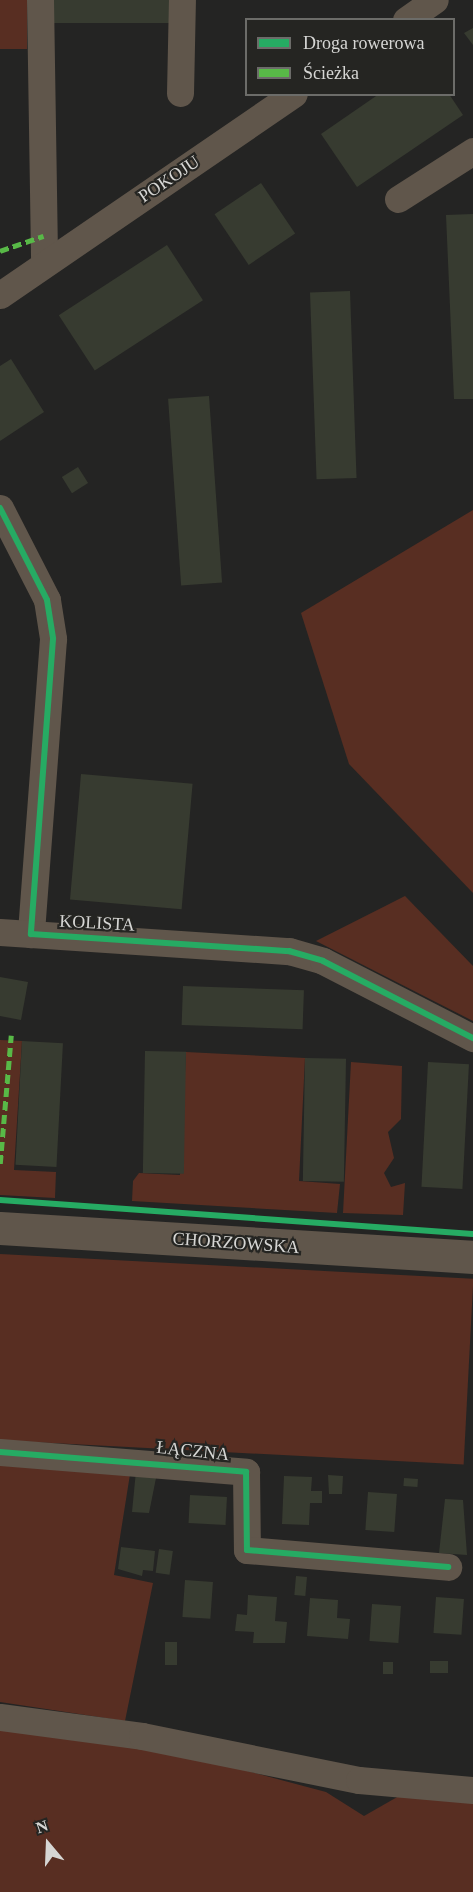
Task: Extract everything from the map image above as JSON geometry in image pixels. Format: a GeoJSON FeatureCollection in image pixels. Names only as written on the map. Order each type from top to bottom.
{"type":"FeatureCollection","features":[{"type":"Feature","properties":{"kind":"street"},"geometry":{"type":"LineString","coordinates":[[40,0],[44,264]]}},
{"type":"Feature","properties":{"kind":"street"},"geometry":{"type":"LineString","coordinates":[[180,93],[182,0]]}},
{"type":"Feature","properties":{"kind":"street"},"geometry":{"type":"LineString","coordinates":[[409,18],[435,0]]}},
{"type":"Feature","properties":{"kind":"street","name":"POKOJU"},"geometry":{"type":"LineString","coordinates":[[0,295],[291,96]]}},
{"type":"Feature","properties":{"kind":"street"},"geometry":{"type":"LineString","coordinates":[[398,199],[473,151]]}},
{"type":"Feature","properties":{"kind":"street"},"geometry":{"type":"LineString","coordinates":[[0,508],[47,600],[53,639],[31,934]]}},
{"type":"Feature","properties":{"kind":"street","name":"KOLISTA"},"geometry":{"type":"LineString","coordinates":[[0,932],[289,951],[323,961],[473,1038]]}},
{"type":"Feature","properties":{"kind":"street","name":"CHORZOWSKA"},"geometry":{"type":"LineString","coordinates":[[0,1228],[473,1257]]}},
{"type":"Feature","properties":{"kind":"street","name":"ŁĄCZNA"},"geometry":{"type":"LineString","coordinates":[[0,1452],[246,1472],[247,1550],[448,1567]]}},
{"type":"Feature","properties":{"kind":"street"},"geometry":{"type":"LineString","coordinates":[[0,1717],[142,1736],[359,1780],[473,1790]]}},
{"type":"Feature","properties":{"kind":"shaded area"},"geometry":{"type":"Polygon","coordinates":[[[0,0],[27,0],[27,49],[0,49],[0,0]]]}},
{"type":"Feature","properties":{"kind":"shaded area"},"geometry":{"type":"Polygon","coordinates":[[[473,510],[473,893],[349,764],[301,613],[473,510]]]}},
{"type":"Feature","properties":{"kind":"shaded area"},"geometry":{"type":"Polygon","coordinates":[[[405,896],[473,966],[473,1021],[316,941],[405,896]]]}},
{"type":"Feature","properties":{"kind":"shaded area"},"geometry":{"type":"Polygon","coordinates":[[[0,1040],[22,1041],[14,1170],[56,1172],[55,1198],[0,1195],[0,1040]]]}},
{"type":"Feature","properties":{"kind":"shaded area"},"geometry":{"type":"Polygon","coordinates":[[[186,1052],[305,1058],[299,1181],[340,1184],[337,1213],[132,1201],[133,1181],[139,1173],[180,1175],[186,1052]]]}},
{"type":"Feature","properties":{"kind":"shaded area"},"geometry":{"type":"Polygon","coordinates":[[[351,1062],[402,1066],[401,1119],[388,1132],[394,1158],[384,1173],[391,1187],[405,1183],[403,1215],[343,1213],[351,1062]]]}},
{"type":"Feature","properties":{"kind":"shaded area"},"geometry":{"type":"Polygon","coordinates":[[[0,1254],[473,1279],[464,1465],[0,1440],[0,1254]]]}},
{"type":"Feature","properties":{"kind":"shaded area"},"geometry":{"type":"Polygon","coordinates":[[[0,1459],[131,1468],[114,1575],[153,1583],[125,1721],[0,1702],[0,1459]]]}},
{"type":"Feature","properties":{"kind":"shaded area"},"geometry":{"type":"Polygon","coordinates":[[[0,1723],[142,1743],[326,1792],[364,1816],[399,1796],[473,1799],[473,1892],[0,1892],[0,1723]]]}},
{"type":"Feature","properties":{"kind":"building"},"geometry":{"type":"Polygon","coordinates":[[[54,0],[173,0],[173,23],[54,23],[54,0]]]}},
{"type":"Feature","properties":{"kind":"building"},"geometry":{"type":"Polygon","coordinates":[[[473,28],[473,45],[464,33],[473,28]]]}},
{"type":"Feature","properties":{"kind":"building"},"geometry":{"type":"Polygon","coordinates":[[[376,96],[450,96],[463,115],[357,187],[321,134],[376,96]]]}},
{"type":"Feature","properties":{"kind":"building"},"geometry":{"type":"Polygon","coordinates":[[[261,183],[295,234],[249,265],[215,214],[261,183]]]}},
{"type":"Feature","properties":{"kind":"building"},"geometry":{"type":"Polygon","coordinates":[[[473,214],[473,399],[454,399],[446,215],[473,214]]]}},
{"type":"Feature","properties":{"kind":"building"},"geometry":{"type":"Polygon","coordinates":[[[167,245],[203,300],[95,371],[59,315],[167,245]]]}},
{"type":"Feature","properties":{"kind":"building"},"geometry":{"type":"Polygon","coordinates":[[[350,291],[357,478],[317,479],[310,292],[350,291]]]}},
{"type":"Feature","properties":{"kind":"building"},"geometry":{"type":"Polygon","coordinates":[[[11,359],[44,412],[0,441],[0,366],[11,359]]]}},
{"type":"Feature","properties":{"kind":"building"},"geometry":{"type":"Polygon","coordinates":[[[209,396],[222,583],[181,585],[168,399],[209,396]]]}},
{"type":"Feature","properties":{"kind":"building"},"geometry":{"type":"Polygon","coordinates":[[[78,467],[88,483],[72,493],[62,477],[78,467]]]}},
{"type":"Feature","properties":{"kind":"building"},"geometry":{"type":"Polygon","coordinates":[[[81,774],[193,784],[182,909],[70,900],[81,774]]]}},
{"type":"Feature","properties":{"kind":"building"},"geometry":{"type":"Polygon","coordinates":[[[0,977],[28,982],[21,1020],[0,1016],[0,977]]]}},
{"type":"Feature","properties":{"kind":"building"},"geometry":{"type":"Polygon","coordinates":[[[183,986],[304,990],[303,1029],[182,1025],[183,986]]]}},
{"type":"Feature","properties":{"kind":"building"},"geometry":{"type":"Polygon","coordinates":[[[22,1041],[63,1043],[56,1167],[16,1165],[22,1041]]]}},
{"type":"Feature","properties":{"kind":"building"},"geometry":{"type":"Polygon","coordinates":[[[145,1051],[186,1052],[184,1174],[143,1173],[145,1051]]]}},
{"type":"Feature","properties":{"kind":"building"},"geometry":{"type":"Polygon","coordinates":[[[305,1058],[346,1059],[344,1182],[303,1181],[305,1058]]]}},
{"type":"Feature","properties":{"kind":"building"},"geometry":{"type":"Polygon","coordinates":[[[428,1062],[469,1064],[462,1189],[421,1187],[428,1062]]]}},
{"type":"Feature","properties":{"kind":"building"},"geometry":{"type":"Polygon","coordinates":[[[136,1471],[157,1473],[149,1513],[132,1512],[136,1471]]]}},
{"type":"Feature","properties":{"kind":"building"},"geometry":{"type":"Polygon","coordinates":[[[328,1475],[343,1476],[342,1494],[329,1494],[328,1475]]]}},
{"type":"Feature","properties":{"kind":"building"},"geometry":{"type":"Polygon","coordinates":[[[284,1476],[312,1477],[311,1491],[322,1491],[322,1503],[310,1503],[309,1525],[282,1524],[284,1476]]]}},
{"type":"Feature","properties":{"kind":"building"},"geometry":{"type":"Polygon","coordinates":[[[404,1478],[418,1479],[417,1487],[403,1486],[404,1478]]]}},
{"type":"Feature","properties":{"kind":"building"},"geometry":{"type":"Polygon","coordinates":[[[368,1492],[397,1494],[394,1532],[365,1530],[368,1492]]]}},
{"type":"Feature","properties":{"kind":"building"},"geometry":{"type":"Polygon","coordinates":[[[190,1495],[227,1497],[225,1525],[189,1523],[190,1495]]]}},
{"type":"Feature","properties":{"kind":"building"},"geometry":{"type":"Polygon","coordinates":[[[445,1499],[463,1500],[467,1555],[439,1553],[445,1499]]]}},
{"type":"Feature","properties":{"kind":"building"},"geometry":{"type":"Polygon","coordinates":[[[121,1547],[155,1551],[153,1571],[143,1570],[142,1576],[118,1569],[121,1547]]]}},
{"type":"Feature","properties":{"kind":"building"},"geometry":{"type":"Polygon","coordinates":[[[159,1549],[173,1551],[170,1575],[156,1573],[159,1549]]]}},
{"type":"Feature","properties":{"kind":"building"},"geometry":{"type":"Polygon","coordinates":[[[296,1576],[307,1577],[305,1596],[294,1595],[296,1576]]]}},
{"type":"Feature","properties":{"kind":"building"},"geometry":{"type":"Polygon","coordinates":[[[185,1580],[213,1582],[210,1619],[182,1617],[185,1580]]]}},
{"type":"Feature","properties":{"kind":"building"},"geometry":{"type":"Polygon","coordinates":[[[248,1595],[277,1597],[275,1621],[287,1622],[285,1643],[253,1643],[254,1632],[235,1631],[237,1614],[247,1615],[248,1595]]]}},
{"type":"Feature","properties":{"kind":"building"},"geometry":{"type":"Polygon","coordinates":[[[436,1597],[464,1599],[461,1635],[433,1633],[436,1597]]]}},
{"type":"Feature","properties":{"kind":"building"},"geometry":{"type":"Polygon","coordinates":[[[310,1598],[338,1600],[337,1618],[350,1619],[348,1639],[307,1636],[310,1598]]]}},
{"type":"Feature","properties":{"kind":"building"},"geometry":{"type":"Polygon","coordinates":[[[372,1604],[401,1606],[398,1643],[369,1641],[372,1604]]]}},
{"type":"Feature","properties":{"kind":"building"},"geometry":{"type":"Polygon","coordinates":[[[165,1642],[177,1642],[177,1665],[165,1665],[165,1642]]]}},
{"type":"Feature","properties":{"kind":"building"},"geometry":{"type":"Polygon","coordinates":[[[430,1661],[448,1661],[448,1673],[430,1673],[430,1661]]]}},
{"type":"Feature","properties":{"kind":"building"},"geometry":{"type":"Polygon","coordinates":[[[383,1662],[393,1662],[393,1674],[383,1674],[383,1662]]]}},
{"type":"Feature","properties":{"kind":"marked path"},"geometry":{"type":"LineString","coordinates":[[0,251],[43,236]]}},
{"type":"Feature","properties":{"kind":"marked path"},"geometry":{"type":"LineString","coordinates":[[0,1164],[11,1035]]}},
{"type":"Feature","properties":{"kind":"cycle path"},"geometry":{"type":"LineString","coordinates":[[0,508],[47,600],[53,639],[31,934],[289,951],[323,961],[473,1038]]}},
{"type":"Feature","properties":{"kind":"cycle path"},"geometry":{"type":"LineString","coordinates":[[0,1200],[473,1234]]}},
{"type":"Feature","properties":{"kind":"cycle path"},"geometry":{"type":"LineString","coordinates":[[0,1452],[246,1472],[247,1550],[448,1567]]}}]}
